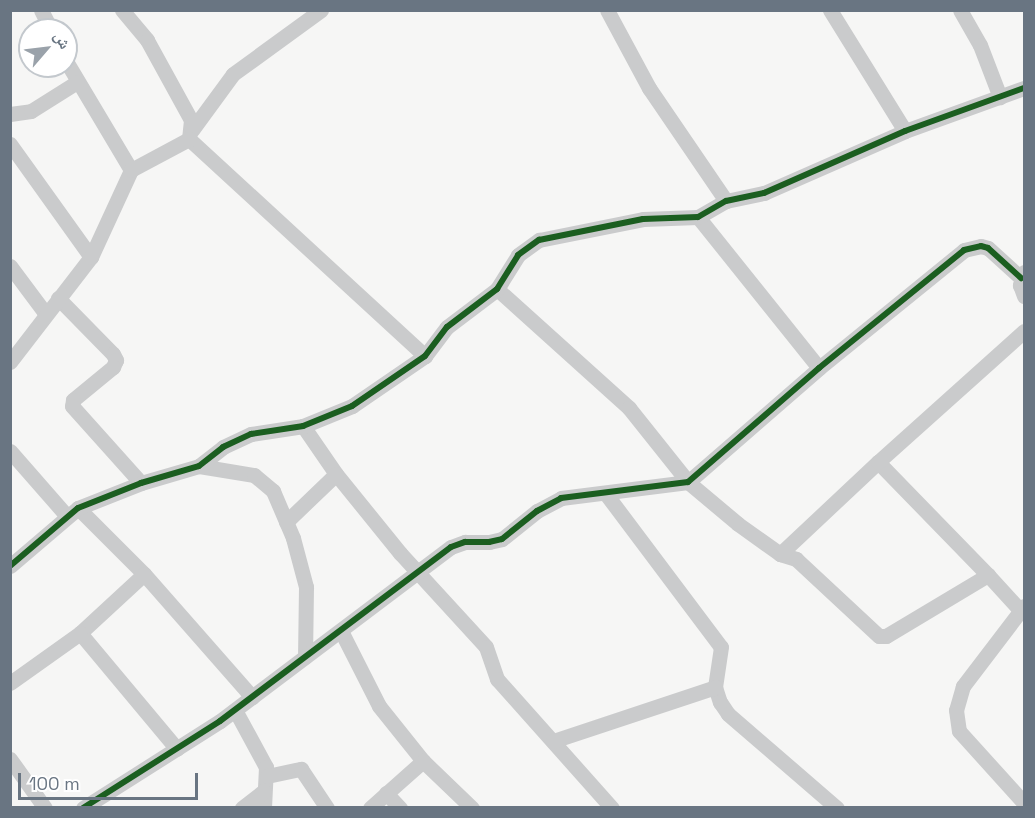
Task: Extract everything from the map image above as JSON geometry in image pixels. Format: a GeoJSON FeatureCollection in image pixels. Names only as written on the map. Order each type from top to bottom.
{"type":"FeatureCollection","features":[{"type":"Feature","properties":{"kind":"street"},"geometry":{"type":"LineString","coordinates":[[122,10],[147,40],[191,120],[190,135]]}},
{"type":"Feature","properties":{"kind":"street"},"geometry":{"type":"LineString","coordinates":[[10,362],[45,313],[91,257],[130,170],[190,135],[233,74],[321,10]]}},
{"type":"Feature","properties":{"kind":"street"},"geometry":{"type":"LineString","coordinates":[[608,10],[650,88],[726,201]]}},
{"type":"Feature","properties":{"kind":"street"},"geometry":{"type":"LineString","coordinates":[[830,10],[905,131]]}},
{"type":"Feature","properties":{"kind":"street"},"geometry":{"type":"LineString","coordinates":[[960,10],[980,45],[1000,97]]}},
{"type":"Feature","properties":{"kind":"street"},"geometry":{"type":"LineString","coordinates":[[74,78],[130,170]]}},
{"type":"Feature","properties":{"kind":"street"},"geometry":{"type":"LineString","coordinates":[[10,114],[31,111],[76,82]]}},
{"type":"Feature","properties":{"kind":"street"},"geometry":{"type":"LineString","coordinates":[[10,566],[72,511],[141,483],[199,466],[223,447],[251,434],[303,426],[352,406],[425,356],[447,327],[497,289],[518,255],[539,240],[643,219],[698,217],[726,201],[764,193],[905,131],[1024,88]]}},
{"type":"Feature","properties":{"kind":"street"},"geometry":{"type":"LineString","coordinates":[[190,135],[425,356]]}},
{"type":"Feature","properties":{"kind":"street"},"geometry":{"type":"LineString","coordinates":[[10,144],[91,257]]}},
{"type":"Feature","properties":{"kind":"street"},"geometry":{"type":"LineString","coordinates":[[698,217],[819,368]]}},
{"type":"Feature","properties":{"kind":"street"},"geometry":{"type":"LineString","coordinates":[[83,807],[235,710],[417,572],[458,544],[502,539],[537,511],[561,498],[688,482],[819,368],[964,250],[981,246],[988,248],[1023,275],[1020,285],[1024,296]]}},
{"type":"Feature","properties":{"kind":"street"},"geometry":{"type":"LineString","coordinates":[[10,266],[45,313]]}},
{"type":"Feature","properties":{"kind":"street"},"geometry":{"type":"LineString","coordinates":[[497,289],[629,408],[688,482],[738,524],[780,554],[796,559],[879,636],[886,636],[988,575]]}},
{"type":"Feature","properties":{"kind":"street"},"geometry":{"type":"LineString","coordinates":[[58,298],[113,354],[116,360],[112,367],[73,400],[72,406],[141,483]]}},
{"type":"Feature","properties":{"kind":"street"},"geometry":{"type":"LineString","coordinates":[[780,554],[1024,331]]}},
{"type":"Feature","properties":{"kind":"street"},"geometry":{"type":"LineString","coordinates":[[303,426],[336,474],[417,572],[486,647],[497,679],[612,807]]}},
{"type":"Feature","properties":{"kind":"street"},"geometry":{"type":"LineString","coordinates":[[10,451],[72,511],[144,574],[252,697]]}},
{"type":"Feature","properties":{"kind":"street"},"geometry":{"type":"LineString","coordinates":[[878,462],[1022,608],[963,686],[956,710],[959,731],[1024,803]]}},
{"type":"Feature","properties":{"kind":"street"},"geometry":{"type":"LineString","coordinates":[[199,466],[254,474],[273,491],[301,561],[306,587],[304,657]]}},
{"type":"Feature","properties":{"kind":"street"},"geometry":{"type":"LineString","coordinates":[[286,522],[336,474]]}},
{"type":"Feature","properties":{"kind":"street"},"geometry":{"type":"LineString","coordinates":[[606,494],[721,647],[715,687],[720,702],[728,714],[837,807]]}},
{"type":"Feature","properties":{"kind":"street"},"geometry":{"type":"LineString","coordinates":[[10,683],[80,633],[144,574]]}},
{"type":"Feature","properties":{"kind":"street"},"geometry":{"type":"LineString","coordinates":[[341,631],[380,706],[423,761],[472,807]]}},
{"type":"Feature","properties":{"kind":"street"},"geometry":{"type":"LineString","coordinates":[[80,633],[177,749]]}},
{"type":"Feature","properties":{"kind":"street"},"geometry":{"type":"LineString","coordinates":[[553,741],[715,687]]}},
{"type":"Feature","properties":{"kind":"street"},"geometry":{"type":"LineString","coordinates":[[235,710],[261,758],[266,783],[264,807]]}},
{"type":"Feature","properties":{"kind":"street"},"geometry":{"type":"LineString","coordinates":[[10,759],[45,807]]}},
{"type":"Feature","properties":{"kind":"street"},"geometry":{"type":"LineString","coordinates":[[370,807],[423,761]]}},
{"type":"Feature","properties":{"kind":"street"},"geometry":{"type":"LineString","coordinates":[[242,807],[266,783],[301,769],[327,807]]}},
{"type":"Feature","properties":{"kind":"street"},"geometry":{"type":"LineString","coordinates":[[387,793],[400,807]]}},
{"type":"Feature","properties":{"kind":"cycle path"},"geometry":{"type":"LineString","coordinates":[[10,566],[78,508],[141,483],[199,466],[223,447],[251,434],[303,426],[352,406],[425,356],[447,327],[497,289],[518,255],[539,240],[643,219],[698,217],[726,201],[764,193],[905,131],[1024,88]]}},
{"type":"Feature","properties":{"kind":"cycle path"},"geometry":{"type":"LineString","coordinates":[[83,808],[220,721],[451,547],[465,542],[489,542],[502,539],[537,511],[561,498],[688,482],[819,368],[964,250],[981,246],[988,248],[1021,278]]}}]}
